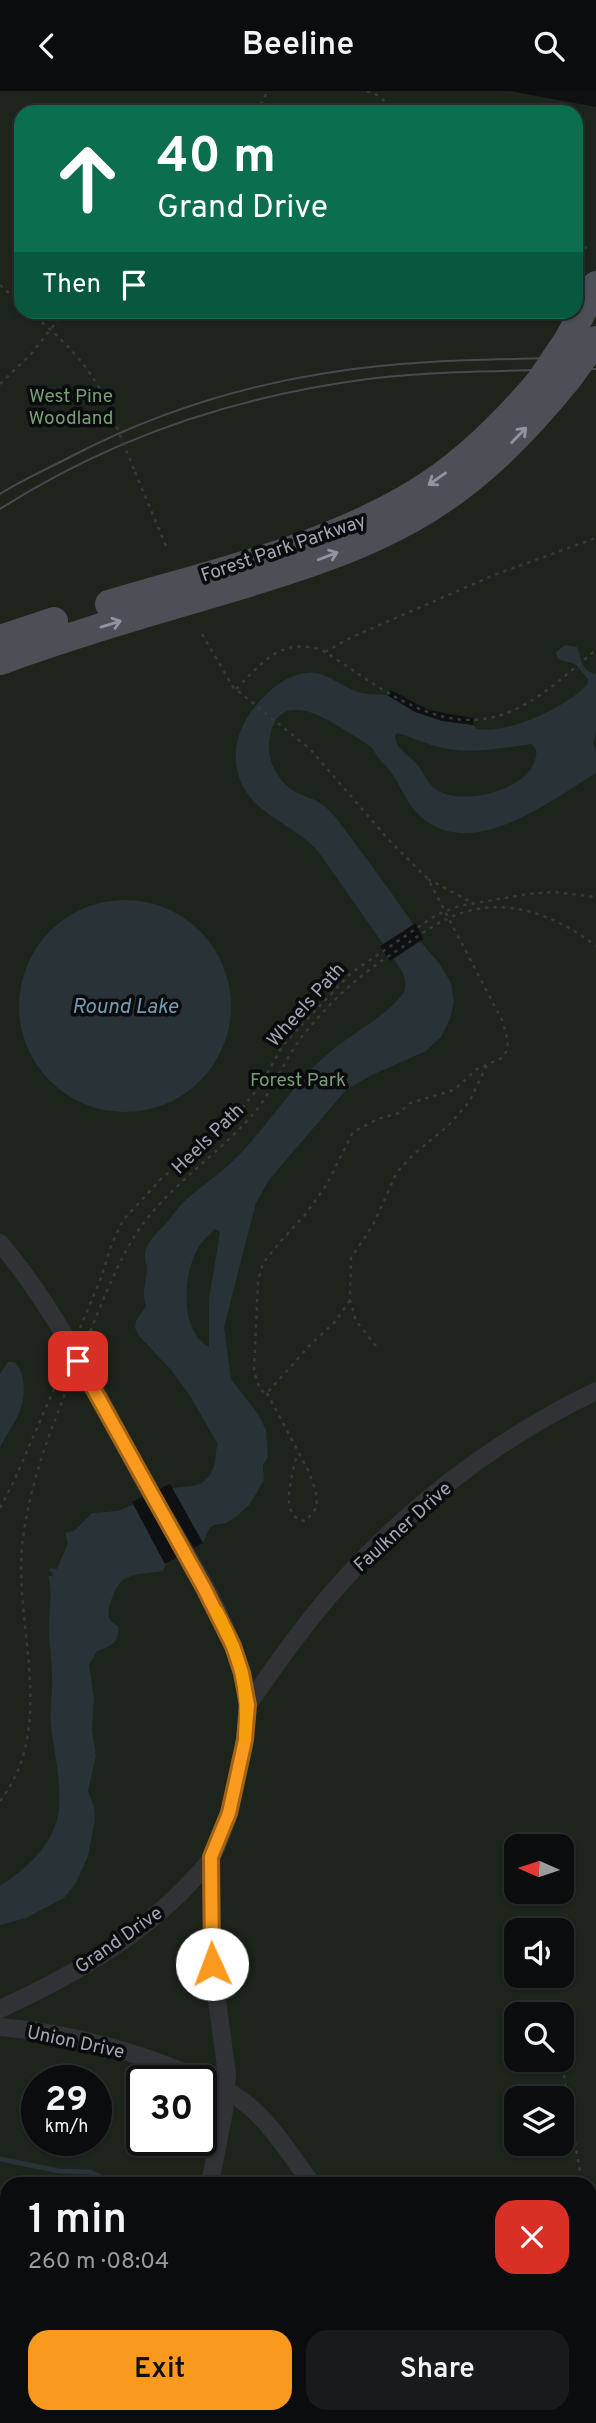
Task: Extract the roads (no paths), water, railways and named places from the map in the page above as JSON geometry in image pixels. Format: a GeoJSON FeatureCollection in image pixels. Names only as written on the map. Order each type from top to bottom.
{"type":"FeatureCollection","features":[{"type":"Feature","properties":{"kind":"main road","name":"Forest Park Parkway"},"geometry":{"type":"LineString","coordinates":[[0,661],[62,639],[329,556],[384,533],[428,509],[477,474],[521,434],[582,339],[596,285]]}},
{"type":"Feature","properties":{"kind":"main road","name":"Forest Park Parkway"},"geometry":{"type":"LineString","coordinates":[[0,639],[284,551],[367,519],[415,494],[470,453],[554,381]]}},
{"type":"Feature","properties":{"kind":"street","name":"Grand Drive"},"geometry":{"type":"LineString","coordinates":[[0,1243],[59,1328],[185,1553],[233,1646],[248,1705],[245,1740],[229,1813],[211,1857],[180,1894],[129,1936],[68,1974],[0,2009]]}},
{"type":"Feature","properties":{"kind":"street","name":"Faulkner Drive"},"geometry":{"type":"LineString","coordinates":[[248,1705],[310,1620],[391,1532],[496,1448],[533,1423],[596,1391]]}},
{"type":"Feature","properties":{"kind":"street"},"geometry":{"type":"LineString","coordinates":[[211,1857],[212,1964],[226,2051],[227,2091],[211,2177]]}},
{"type":"Feature","properties":{"kind":"street","name":"Union Drive"},"geometry":{"type":"LineString","coordinates":[[0,2027],[79,2037],[178,2069],[227,2091],[261,2117],[307,2177]]}},
{"type":"Feature","properties":{"kind":"water"},"geometry":{"type":"Polygon","coordinates":[[[565,645],[577,647],[584,667],[596,674],[596,731],[593,745],[596,749],[596,773],[533,812],[485,831],[461,833],[438,828],[418,814],[373,749],[322,717],[309,712],[287,711],[278,717],[272,729],[269,753],[280,778],[294,791],[320,803],[340,822],[413,924],[420,941],[439,963],[451,983],[454,1002],[450,1019],[441,1037],[426,1051],[346,1090],[269,1180],[256,1203],[224,1327],[231,1379],[258,1414],[266,1430],[268,1457],[263,1465],[264,1480],[250,1504],[226,1523],[214,1525],[209,1529],[203,1543],[166,1564],[163,1571],[127,1577],[117,1587],[108,1614],[109,1619],[118,1626],[118,1636],[110,1645],[97,1651],[89,1665],[94,1699],[92,1730],[96,1756],[88,1791],[95,1820],[88,1856],[76,1883],[64,1898],[26,1918],[0,1925],[0,1886],[26,1867],[40,1851],[52,1833],[58,1812],[59,1787],[51,1720],[49,1629],[48,1576],[53,1576],[52,1572],[48,1571],[51,1568],[57,1569],[68,1543],[65,1533],[74,1531],[92,1513],[118,1511],[172,1488],[202,1483],[210,1475],[215,1463],[217,1443],[190,1396],[135,1328],[136,1321],[146,1306],[145,1257],[148,1244],[186,1200],[247,1146],[317,1064],[385,1012],[401,996],[405,987],[402,971],[320,854],[300,835],[262,809],[244,788],[236,764],[238,738],[243,725],[255,707],[274,688],[289,678],[312,673],[362,693],[387,695],[391,690],[429,710],[473,718],[473,725],[477,729],[505,727],[552,710],[588,684],[588,679],[575,664],[558,659],[556,652],[565,645]],[[398,733],[395,735],[400,748],[417,764],[437,790],[448,795],[475,796],[505,788],[528,773],[536,755],[532,744],[463,750],[434,746],[398,733]],[[215,1229],[194,1256],[186,1299],[192,1327],[199,1339],[209,1347],[209,1299],[220,1232],[215,1229]]]}},
{"type":"Feature","properties":{"kind":"water","name":"Round Lake"},"geometry":{"type":"Polygon","coordinates":[[[125,900],[166,908],[200,931],[223,965],[231,1006],[223,1047],[200,1081],[166,1104],[125,1112],[84,1104],[50,1081],[27,1047],[19,1006],[27,965],[50,931],[84,908],[125,900]]]}},
{"type":"Feature","properties":{"kind":"water"},"geometry":{"type":"Polygon","coordinates":[[[8,1362],[14,1362],[18,1366],[24,1391],[18,1416],[0,1448],[0,1374],[8,1362]]]}},
{"type":"Feature","properties":{"kind":"waterway"},"geometry":{"type":"LineString","coordinates":[[0,2159],[59,2171],[90,2172],[101,2177]]}},
{"type":"Feature","properties":{"kind":"tram line"},"geometry":{"type":"LineString","coordinates":[[0,494],[131,428],[260,386],[326,373],[393,365],[596,357]]}},
{"type":"Feature","properties":{"kind":"tram line"},"geometry":{"type":"LineString","coordinates":[[0,509],[86,461],[131,441],[223,409],[271,397],[396,376],[596,369]]}},
{"type":"Feature","properties":{"kind":"park label","name":"West Pine Woodland"},"geometry":{"type":"Point","coordinates":[71,406]}},
{"type":"Feature","properties":{"kind":"park label","name":"Forest Park"},"geometry":{"type":"Point","coordinates":[298,1079]}}]}
